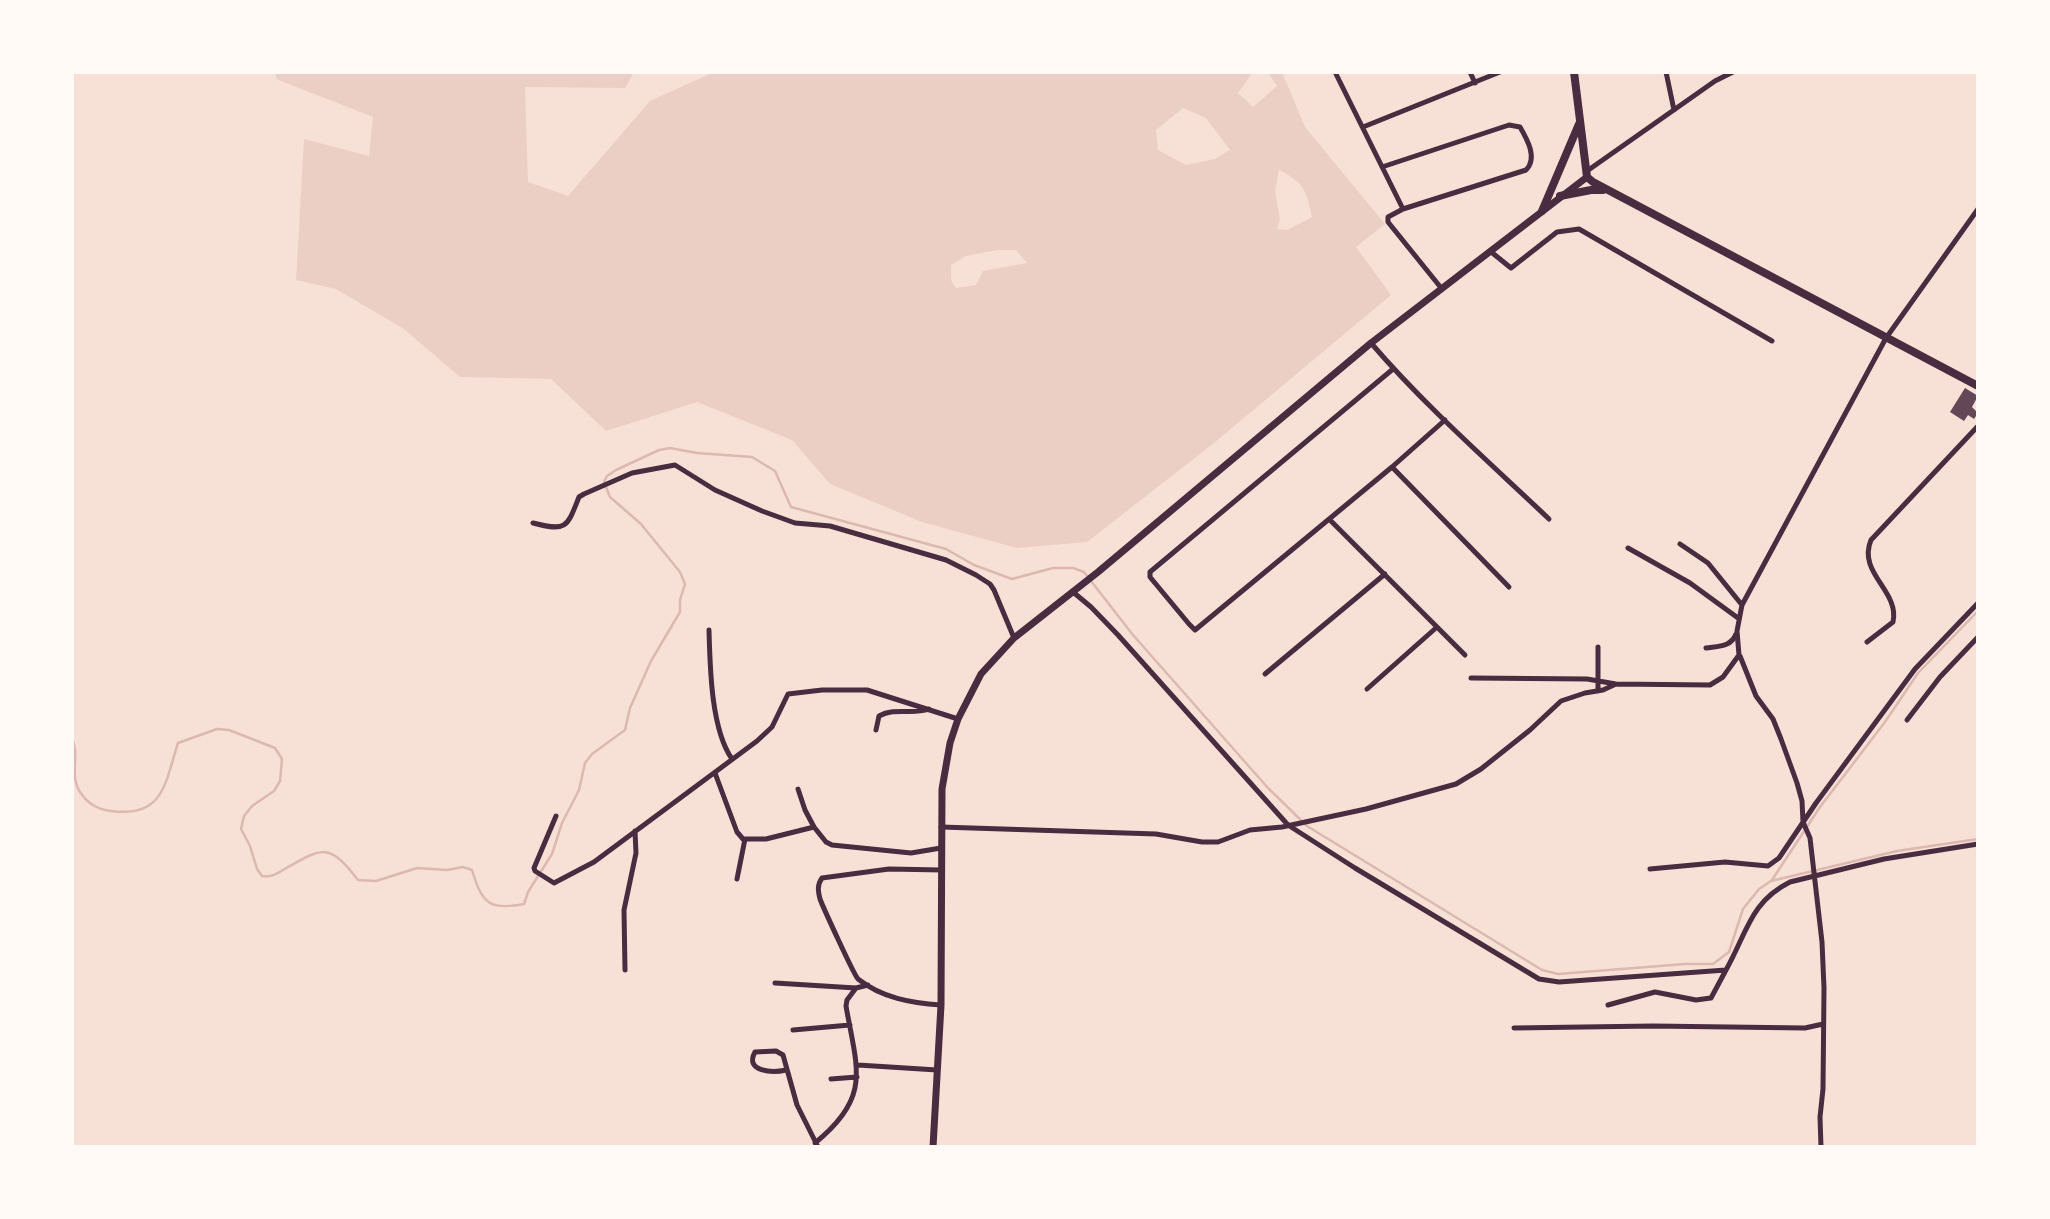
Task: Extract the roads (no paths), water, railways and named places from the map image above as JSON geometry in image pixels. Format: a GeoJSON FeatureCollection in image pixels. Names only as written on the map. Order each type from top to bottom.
{"type":"FeatureCollection","features":[{"type":"Feature","properties":{"kind":"main road"},"geometry":{"type":"LineString","coordinates":[[1574,72],[1587,174],[1606,191],[1978,386]]}},
{"type":"Feature","properties":{"kind":"main road"},"geometry":{"type":"LineString","coordinates":[[1542,211],[1581,121]]}},
{"type":"Feature","properties":{"kind":"main road"},"geometry":{"type":"LineString","coordinates":[[933,1147],[941,1005],[941,827],[944,769],[958,719],[981,674],[1014,638],[1098,572],[1371,343],[1587,174]]}},
{"type":"Feature","properties":{"kind":"main road"},"geometry":{"type":"LineString","coordinates":[[1560,196],[1591,190],[1606,191]]}},
{"type":"Feature","properties":{"kind":"street"},"geometry":{"type":"LineString","coordinates":[[1335,72],[1403,209]]}},
{"type":"Feature","properties":{"kind":"street"},"geometry":{"type":"LineString","coordinates":[[1469,72],[1475,83]]}},
{"type":"Feature","properties":{"kind":"street"},"geometry":{"type":"LineString","coordinates":[[1363,127],[1500,72]]}},
{"type":"Feature","properties":{"kind":"street"},"geometry":{"type":"LineString","coordinates":[[1666,72],[1674,110]]}},
{"type":"Feature","properties":{"kind":"street"},"geometry":{"type":"LineString","coordinates":[[1587,174],[1715,80],[1733,72]]}},
{"type":"Feature","properties":{"kind":"street"},"geometry":{"type":"LineString","coordinates":[[1382,167],[1509,125],[1520,127],[1525,136],[1532,156],[1531,165],[1526,170],[1390,215],[1388,222],[1442,289]]}},
{"type":"Feature","properties":{"kind":"street"},"geometry":{"type":"LineString","coordinates":[[1821,1147],[1819,1117],[1823,1089],[1824,1024],[1822,942],[1814,872],[1797,783],[1773,719],[1756,696],[1739,655],[1738,618],[1742,605],[1886,338],[1978,209]]}},
{"type":"Feature","properties":{"kind":"street"},"geometry":{"type":"LineString","coordinates":[[1490,251],[1511,268],[1557,232],[1579,229],[1772,341]]}},
{"type":"Feature","properties":{"kind":"street"},"geometry":{"type":"LineString","coordinates":[[1371,343],[1393,369],[1549,519]]}},
{"type":"Feature","properties":{"kind":"street"},"geometry":{"type":"LineString","coordinates":[[1393,369],[1150,572],[1150,577],[1195,630],[1445,420]]}},
{"type":"Feature","properties":{"kind":"street"},"geometry":{"type":"LineString","coordinates":[[1867,642],[1893,622],[1894,617],[1890,601],[1869,565],[1867,556],[1871,540],[1978,426]]}},
{"type":"Feature","properties":{"kind":"street"},"geometry":{"type":"LineString","coordinates":[[533,523],[562,526],[572,518],[579,497],[640,470],[675,465],[715,491],[796,523],[830,526],[946,560],[990,584],[1014,638]]}},
{"type":"Feature","properties":{"kind":"street"},"geometry":{"type":"LineString","coordinates":[[1392,467],[1510,587]]}},
{"type":"Feature","properties":{"kind":"street"},"geometry":{"type":"LineString","coordinates":[[1329,519],[1465,655]]}},
{"type":"Feature","properties":{"kind":"street"},"geometry":{"type":"LineString","coordinates":[[1680,544],[1708,563],[1742,605]]}},
{"type":"Feature","properties":{"kind":"street"},"geometry":{"type":"LineString","coordinates":[[1628,548],[1690,583],[1738,618]]}},
{"type":"Feature","properties":{"kind":"street"},"geometry":{"type":"LineString","coordinates":[[1265,674],[1385,574]]}},
{"type":"Feature","properties":{"kind":"street"},"geometry":{"type":"LineString","coordinates":[[1073,592],[1118,635],[1288,825],[1539,979],[1559,982],[1726,970]]}},
{"type":"Feature","properties":{"kind":"street"},"geometry":{"type":"LineString","coordinates":[[1650,869],[1725,862],[1768,866],[1779,858],[1915,670],[1978,603]]}},
{"type":"Feature","properties":{"kind":"street"},"geometry":{"type":"LineString","coordinates":[[1367,689],[1437,627]]}},
{"type":"Feature","properties":{"kind":"street"},"geometry":{"type":"LineString","coordinates":[[709,630],[711,685],[721,740],[732,759]]}},
{"type":"Feature","properties":{"kind":"street"},"geometry":{"type":"LineString","coordinates":[[1706,648],[1731,642],[1737,631]]}},
{"type":"Feature","properties":{"kind":"street"},"geometry":{"type":"LineString","coordinates":[[1907,720],[1940,677],[1978,637]]}},
{"type":"Feature","properties":{"kind":"street"},"geometry":{"type":"LineString","coordinates":[[1598,647],[1598,691]]}},
{"type":"Feature","properties":{"kind":"street"},"geometry":{"type":"LineString","coordinates":[[1471,677],[1616,684],[1710,685],[1723,677],[1739,655]]}},
{"type":"Feature","properties":{"kind":"street"},"geometry":{"type":"LineString","coordinates":[[941,827],[1156,834],[1211,842],[1227,839],[1250,830],[1308,821],[1410,798],[1456,784],[1530,730],[1561,701],[1616,684]]}},
{"type":"Feature","properties":{"kind":"street"},"geometry":{"type":"LineString","coordinates":[[556,816],[534,866],[535,871],[558,883],[594,862],[768,731],[786,696],[792,692],[858,689],[958,719]]}},
{"type":"Feature","properties":{"kind":"street"},"geometry":{"type":"LineString","coordinates":[[876,730],[879,716],[887,712],[920,712],[929,709]]}},
{"type":"Feature","properties":{"kind":"street"},"geometry":{"type":"LineString","coordinates":[[715,773],[737,832],[745,839],[766,839],[814,827]]}},
{"type":"Feature","properties":{"kind":"street"},"geometry":{"type":"LineString","coordinates":[[798,789],[804,810],[814,827],[825,842],[832,845],[911,853],[941,848]]}},
{"type":"Feature","properties":{"kind":"street"},"geometry":{"type":"LineString","coordinates":[[625,970],[624,910],[636,853],[635,830]]}},
{"type":"Feature","properties":{"kind":"street"},"geometry":{"type":"LineString","coordinates":[[737,879],[745,839]]}},
{"type":"Feature","properties":{"kind":"street"},"geometry":{"type":"LineString","coordinates":[[1608,1005],[1656,992],[1696,1000],[1711,998],[1750,921],[1765,898],[1790,882],[1814,872],[1978,844]]}},
{"type":"Feature","properties":{"kind":"street"},"geometry":{"type":"LineString","coordinates":[[941,1005],[901,1000],[868,985],[854,974],[820,899],[820,880],[889,869],[942,870]]}},
{"type":"Feature","properties":{"kind":"street"},"geometry":{"type":"LineString","coordinates":[[775,983],[856,988],[868,985]]}},
{"type":"Feature","properties":{"kind":"street"},"geometry":{"type":"LineString","coordinates":[[786,1070],[763,1071],[752,1060],[753,1055],[761,1051],[780,1052],[786,1070],[797,1105],[817,1145],[843,1117],[858,1077],[847,1000],[856,988]]}},
{"type":"Feature","properties":{"kind":"street"},"geometry":{"type":"LineString","coordinates":[[1514,1028],[1805,1028],[1824,1024]]}},
{"type":"Feature","properties":{"kind":"street"},"geometry":{"type":"LineString","coordinates":[[793,1030],[850,1025]]}},
{"type":"Feature","properties":{"kind":"street"},"geometry":{"type":"LineString","coordinates":[[858,1065],[937,1070]]}},
{"type":"Feature","properties":{"kind":"street"},"geometry":{"type":"LineString","coordinates":[[831,1079],[858,1077]]}},
{"type":"Feature","properties":{"kind":"waterway"},"geometry":{"type":"LineString","coordinates":[[72,738],[75,779],[86,800],[101,809],[129,812],[142,809],[160,795],[178,743],[217,729],[229,730],[275,748],[282,759],[280,781],[274,791],[252,806],[244,816],[241,829],[262,876],[275,874],[307,857],[324,852],[339,859],[358,880],[376,881],[417,868],[447,870],[463,867],[472,870],[479,890],[489,902],[503,906],[524,904],[528,892],[552,854],[562,823],[579,790],[585,763],[592,754],[625,730],[630,708],[651,661],[680,612],[680,600],[685,584],[680,572],[641,524],[610,497],[604,482],[607,476],[616,470],[659,450],[670,448],[752,457],[775,471],[791,507],[946,549],[974,565],[1012,579],[1053,568],[1073,568],[1084,572],[1133,635],[1268,788],[1307,826],[1542,970],[1558,974],[1713,964],[1729,952],[1743,909],[1759,889],[1771,881],[1897,851],[1978,839]]}},
{"type":"Feature","properties":{"kind":"waterway"},"geometry":{"type":"LineString","coordinates":[[1772,880],[1820,807],[1885,722],[1918,673],[1978,611]]}}]}
